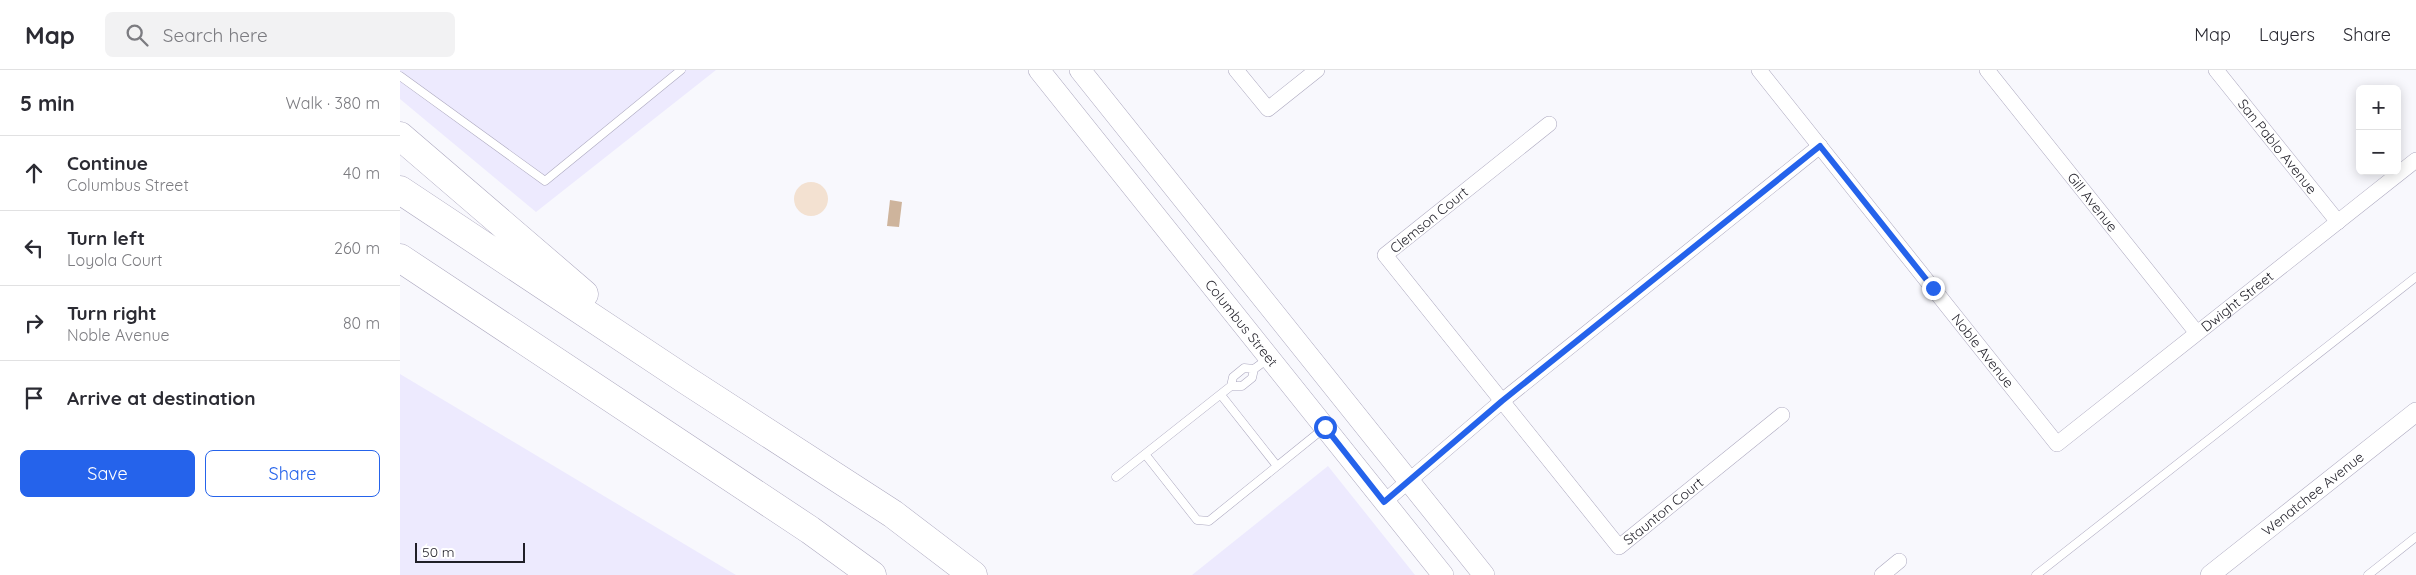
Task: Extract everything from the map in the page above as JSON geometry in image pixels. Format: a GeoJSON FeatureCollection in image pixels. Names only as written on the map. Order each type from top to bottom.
{"type":"FeatureCollection","features":[{"type":"Feature","properties":{"kind":"highway"},"geometry":{"type":"LineString","coordinates":[[400,136],[686,380]]}},
{"type":"Feature","properties":{"kind":"highway"},"geometry":{"type":"LineString","coordinates":[[400,190],[686,380],[893,514],[973,575]]}},
{"type":"Feature","properties":{"kind":"highway"},"geometry":{"type":"LineString","coordinates":[[400,258],[810,530],[872,575]]}},
{"type":"Feature","properties":{"kind":"highway"},"geometry":{"type":"LineString","coordinates":[[400,282],[569,371]]}},
{"type":"Feature","properties":{"kind":"main road","name":"Columbus Street"},"geometry":{"type":"LineString","coordinates":[[1039,70],[1261,363],[1325,427],[1443,575]]}},
{"type":"Feature","properties":{"kind":"main road"},"geometry":{"type":"LineString","coordinates":[[1080,70],[1484,575]]}},
{"type":"Feature","properties":{"kind":"street"},"geometry":{"type":"LineString","coordinates":[[1236,70],[1268,110],[1317,70]]}},
{"type":"Feature","properties":{"kind":"street","name":"Noble Avenue"},"geometry":{"type":"LineString","coordinates":[[1759,70],[2057,444]]}},
{"type":"Feature","properties":{"kind":"street","name":"Gill Avenue"},"geometry":{"type":"LineString","coordinates":[[1988,70],[2198,333]]}},
{"type":"Feature","properties":{"kind":"street","name":"San Pablo Avenue"},"geometry":{"type":"LineString","coordinates":[[2216,70],[2338,222]]}},
{"type":"Feature","properties":{"kind":"street","name":"Clemson Court"},"geometry":{"type":"LineString","coordinates":[[1502,401],[1385,255],[1549,124]]}},
{"type":"Feature","properties":{"kind":"street"},"geometry":{"type":"LineString","coordinates":[[1384,502],[1502,401],[1820,146]]}},
{"type":"Feature","properties":{"kind":"street","name":"Dwight Street"},"geometry":{"type":"LineString","coordinates":[[2057,444],[2416,160]]}},
{"type":"Feature","properties":{"kind":"street","name":"Staunton Court"},"geometry":{"type":"LineString","coordinates":[[1502,401],[1619,547],[1782,415]]}},
{"type":"Feature","properties":{"kind":"street","name":"Wenatchee Avenue"},"geometry":{"type":"LineString","coordinates":[[2210,575],[2416,412]]}},
{"type":"Feature","properties":{"kind":"street"},"geometry":{"type":"LineString","coordinates":[[1882,575],[1899,561]]}},
{"type":"Feature","properties":{"kind":"lane"},"geometry":{"type":"LineString","coordinates":[[400,76],[545,181],[681,70]]}},
{"type":"Feature","properties":{"kind":"lane"},"geometry":{"type":"LineString","coordinates":[[2036,575],[2416,277]]}},
{"type":"Feature","properties":{"kind":"lane"},"geometry":{"type":"LineString","coordinates":[[1231,386],[1233,377],[1244,368],[1261,363]]}},
{"type":"Feature","properties":{"kind":"lane"},"geometry":{"type":"LineString","coordinates":[[1116,477],[1231,386],[1242,386],[1252,378],[1261,363]]}},
{"type":"Feature","properties":{"kind":"lane"},"geometry":{"type":"LineString","coordinates":[[1221,394],[1277,466]]}},
{"type":"Feature","properties":{"kind":"lane"},"geometry":{"type":"LineString","coordinates":[[1145,454],[1197,520],[1209,521],[1325,427]]}},
{"type":"Feature","properties":{"kind":"lane"},"geometry":{"type":"LineString","coordinates":[[2368,575],[2416,537]]}},
{"type":"Feature","properties":{"kind":"shaded area"},"geometry":{"type":"Polygon","coordinates":[[[400,70],[716,70],[536,212],[400,99],[400,70]]]}},
{"type":"Feature","properties":{"kind":"shaded area"},"geometry":{"type":"Polygon","coordinates":[[[811,182],[823,187],[828,199],[823,211],[811,216],[799,211],[794,199],[799,187],[811,182]]]}},
{"type":"Feature","properties":{"kind":"shaded area"},"geometry":{"type":"Polygon","coordinates":[[[890,200],[902,202],[899,227],[887,226],[890,200]]]}},
{"type":"Feature","properties":{"kind":"shaded area"},"geometry":{"type":"Polygon","coordinates":[[[400,374],[736,575],[400,575],[400,374]]]}},
{"type":"Feature","properties":{"kind":"shaded area"},"geometry":{"type":"Polygon","coordinates":[[[1328,466],[1415,575],[1192,575],[1328,466]]]}},
{"type":"Feature","properties":{"kind":"route"},"geometry":{"type":"LineString","coordinates":[[1325,427],[1384,502],[1502,401],[1820,146],[1933,288]]}}]}
